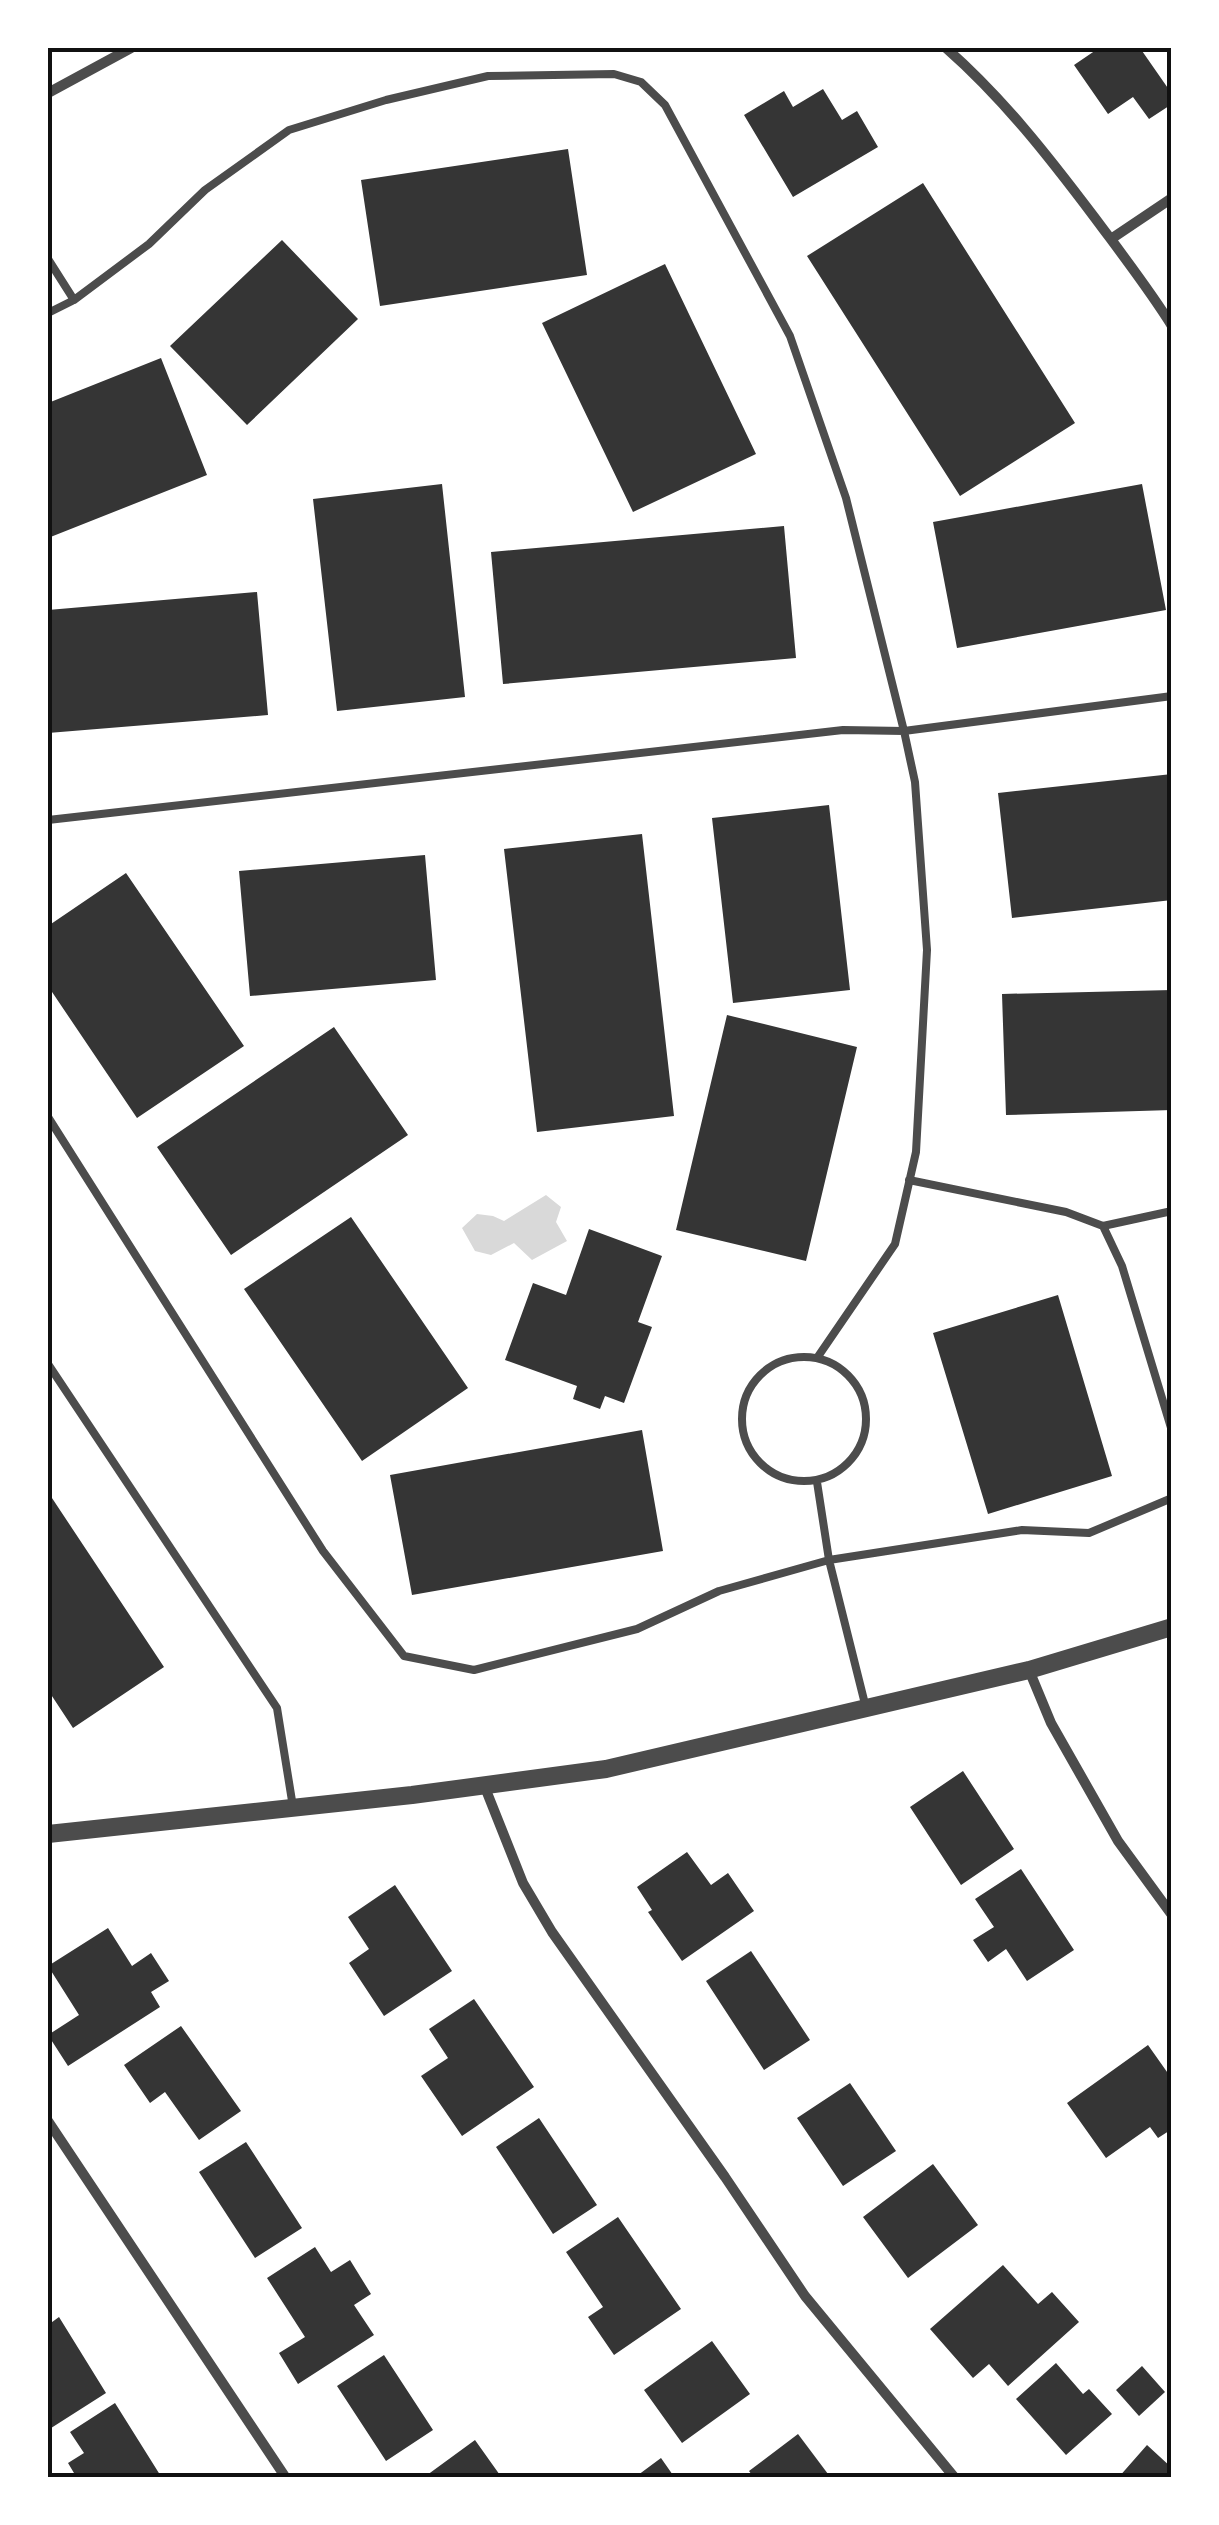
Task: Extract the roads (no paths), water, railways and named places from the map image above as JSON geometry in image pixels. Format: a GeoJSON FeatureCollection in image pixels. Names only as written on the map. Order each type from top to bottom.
{"type":"FeatureCollection","features":[{"type":"Feature","properties":{"kind":"street"},"geometry":{"type":"LineString","coordinates":[[48,92],[132,48]]}},
{"type":"Feature","properties":{"kind":"street"},"geometry":{"type":"LineString","coordinates":[[946,48],[1016,117],[1111,239],[1172,326]]}},
{"type":"Feature","properties":{"kind":"street"},"geometry":{"type":"LineString","coordinates":[[1111,239],[1172,198]]}},
{"type":"Feature","properties":{"kind":"street"},"geometry":{"type":"LineString","coordinates":[[48,1834],[412,1795],[606,1769],[1029,1670],[1172,1626]]}},
{"type":"Feature","properties":{"kind":"street"},"geometry":{"type":"LineString","coordinates":[[1029,1670],[1051,1722],[1118,1841],[1172,1915]]}},
{"type":"Feature","properties":{"kind":"street"},"geometry":{"type":"LineString","coordinates":[[484,1784],[524,1884],[552,1932],[804,2296],[955,2478]]}},
{"type":"Feature","properties":{"kind":"street"},"geometry":{"type":"LineString","coordinates":[[48,2121],[286,2478]]}},
{"type":"Feature","properties":{"kind":"lane"},"geometry":{"type":"LineString","coordinates":[[48,314],[74,300],[149,244],[205,190],[289,130],[386,100],[488,76],[614,74],[641,82],[665,105],[790,336],[846,498],[914,782],[927,950],[916,1152],[895,1244],[817,1358]]}},
{"type":"Feature","properties":{"kind":"lane"},"geometry":{"type":"LineString","coordinates":[[48,260],[74,300]]}},
{"type":"Feature","properties":{"kind":"lane"},"geometry":{"type":"LineString","coordinates":[[48,820],[843,730],[904,730],[1172,696]]}},
{"type":"Feature","properties":{"kind":"lane"},"geometry":{"type":"LineString","coordinates":[[48,1117],[323,1551],[404,1656],[474,1670],[637,1629],[719,1591],[828,1560],[1022,1530],[1090,1533],[1172,1498]]}},
{"type":"Feature","properties":{"kind":"lane"},"geometry":{"type":"LineString","coordinates":[[910,1180],[1066,1212],[1103,1226],[1172,1211]]}},
{"type":"Feature","properties":{"kind":"lane"},"geometry":{"type":"LineString","coordinates":[[1103,1226],[1122,1266],[1172,1431]]}},
{"type":"Feature","properties":{"kind":"lane"},"geometry":{"type":"LineString","coordinates":[[793,1357],[817,1358],[840,1367],[857,1385],[866,1408],[866,1432],[857,1454],[839,1472],[817,1482],[792,1482],[769,1472],[752,1454],[742,1431],[743,1406],[752,1384],[770,1366],[793,1357]]}},
{"type":"Feature","properties":{"kind":"lane"},"geometry":{"type":"LineString","coordinates":[[48,1364],[278,1708],[293,1808]]}},
{"type":"Feature","properties":{"kind":"lane"},"geometry":{"type":"LineString","coordinates":[[817,1482],[828,1560],[866,1708]]}}]}
